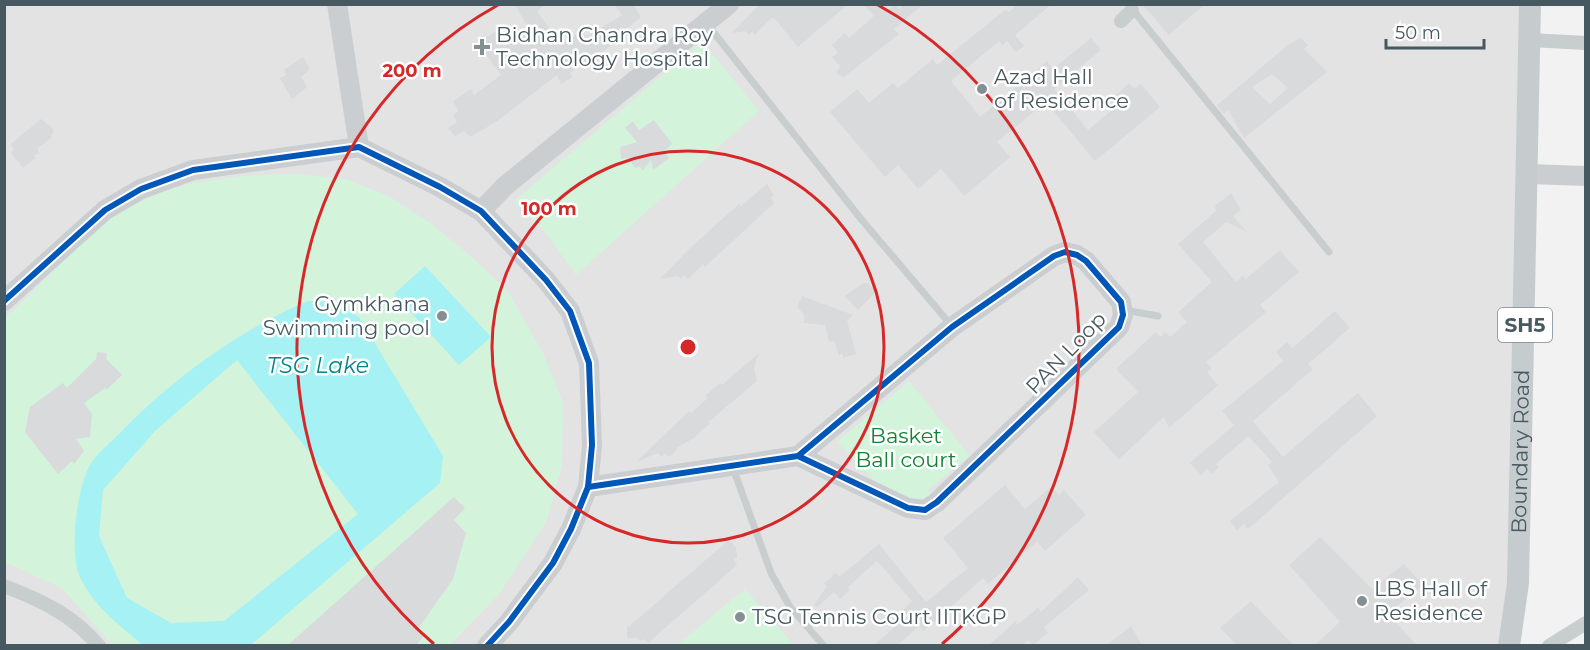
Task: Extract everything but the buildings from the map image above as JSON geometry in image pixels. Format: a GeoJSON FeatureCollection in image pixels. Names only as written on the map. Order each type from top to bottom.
{"type":"FeatureCollection","features":[{"type":"Feature","properties":{"kind":"main road","name":"Boundary Road"},"geometry":{"type":"LineString","coordinates":[[1509,645],[1518,583],[1530,4]]}},
{"type":"Feature","properties":{"kind":"street"},"geometry":{"type":"LineString","coordinates":[[337,4],[359,147]]}},
{"type":"Feature","properties":{"kind":"street"},"geometry":{"type":"LineString","coordinates":[[481,211],[505,186],[729,4]]}},
{"type":"Feature","properties":{"kind":"street"},"geometry":{"type":"LineString","coordinates":[[1121,21],[1133,6]]}},
{"type":"Feature","properties":{"kind":"street"},"geometry":{"type":"LineString","coordinates":[[1530,40],[1586,43]]}},
{"type":"Feature","properties":{"kind":"street"},"geometry":{"type":"LineString","coordinates":[[4,301],[105,210],[141,189],[193,171],[359,147],[440,187],[481,211],[546,280],[570,311],[589,363],[592,446],[588,487],[572,529],[553,563],[509,621],[487,645]]}},
{"type":"Feature","properties":{"kind":"street"},"geometry":{"type":"LineString","coordinates":[[1528,174],[1586,176]]}},
{"type":"Feature","properties":{"kind":"street","name":"PAN Loop"},"geometry":{"type":"LineString","coordinates":[[1065,252],[1077,255],[1086,261],[1121,302],[1122,310],[1119,327],[937,502],[925,510],[908,508],[798,456],[952,327],[1054,256],[1065,252]]}},
{"type":"Feature","properties":{"kind":"street"},"geometry":{"type":"LineString","coordinates":[[588,487],[798,456]]}},
{"type":"Feature","properties":{"kind":"street"},"geometry":{"type":"LineString","coordinates":[[4,586],[44,601],[72,619],[99,645]]}},
{"type":"Feature","properties":{"kind":"street"},"geometry":{"type":"LineString","coordinates":[[1549,645],[1586,623]]}},
{"type":"Feature","properties":{"kind":"lane"},"geometry":{"type":"LineString","coordinates":[[1133,6],[1329,252]]}},
{"type":"Feature","properties":{"kind":"lane"},"geometry":{"type":"LineString","coordinates":[[707,24],[861,219],[952,327]]}},
{"type":"Feature","properties":{"kind":"lane"},"geometry":{"type":"LineString","coordinates":[[1122,310],[1158,315]]}},
{"type":"Feature","properties":{"kind":"lane"},"geometry":{"type":"LineString","coordinates":[[732,466],[771,573],[790,607],[824,645]]}},
{"type":"Feature","properties":{"kind":"shaded area"},"geometry":{"type":"Polygon","coordinates":[[[4,5],[1522,5],[1511,599],[1499,645],[5,645],[4,5]]]}},
{"type":"Feature","properties":{"kind":"green space"},"geometry":{"type":"Polygon","coordinates":[[[702,41],[759,111],[576,275],[548,236],[514,201],[702,41]]]}},
{"type":"Feature","properties":{"kind":"green space"},"geometry":{"type":"Polygon","coordinates":[[[294,174],[346,179],[392,198],[433,225],[508,291],[543,353],[563,403],[562,466],[546,522],[500,593],[450,645],[112,645],[63,589],[5,562],[5,317],[79,246],[125,209],[171,189],[195,183],[244,176],[294,174]]]}},
{"type":"Feature","properties":{"kind":"green space","name":"Basket Ball court"},"geometry":{"type":"Polygon","coordinates":[[[909,381],[970,456],[928,490],[931,495],[913,504],[887,494],[837,442],[909,381]]]}},
{"type":"Feature","properties":{"kind":"green space","name":"TSG Tennis Court IITKGP"},"geometry":{"type":"Polygon","coordinates":[[[745,589],[794,645],[677,645],[745,589]]]}},
{"type":"Feature","properties":{"kind":"water","name":"Gymkhana Swimming pool"},"geometry":{"type":"Polygon","coordinates":[[[425,266],[491,337],[459,365],[394,294],[425,266]]]}},
{"type":"Feature","properties":{"kind":"water","name":"TSG Lake"},"geometry":{"type":"Polygon","coordinates":[[[308,301],[333,302],[359,317],[443,456],[440,483],[252,644],[143,645],[99,605],[84,586],[79,575],[75,550],[76,516],[87,470],[102,450],[183,376],[257,326],[308,301]],[[237,360],[156,430],[103,490],[99,536],[127,598],[171,623],[224,621],[358,514],[237,360]]]}},
{"type":"Feature","properties":{"kind":"cycle path"},"geometry":{"type":"LineString","coordinates":[[4,301],[105,210],[141,189],[193,170],[359,147],[440,187],[481,211],[546,280],[570,311],[589,363],[592,445],[588,487],[571,529],[553,563],[509,622],[487,646]]}},
{"type":"Feature","properties":{"kind":"cycle path"},"geometry":{"type":"LineString","coordinates":[[588,487],[798,456],[908,508],[925,510],[937,502],[1119,327],[1123,315],[1121,302],[1086,261],[1077,255],[1065,252],[1054,256],[952,327],[798,456]]}},
{"type":"Feature","properties":{"kind":"place","name":"Bidhan Chandra Roy Technology Hospital"},"geometry":{"type":"Point","coordinates":[482,47]}},
{"type":"Feature","properties":{"kind":"place","name":"Azad Hall of Residence"},"geometry":{"type":"Point","coordinates":[982,89]}},
{"type":"Feature","properties":{"kind":"place","name":"Gymkhana Swimming pool"},"geometry":{"type":"Point","coordinates":[442,316]}},
{"type":"Feature","properties":{"kind":"place","name":"LBS Hall of Residence"},"geometry":{"type":"Point","coordinates":[1362,601]}},
{"type":"Feature","properties":{"kind":"place","name":"TSG Tennis Court IITKGP"},"geometry":{"type":"Point","coordinates":[740,617]}}]}
